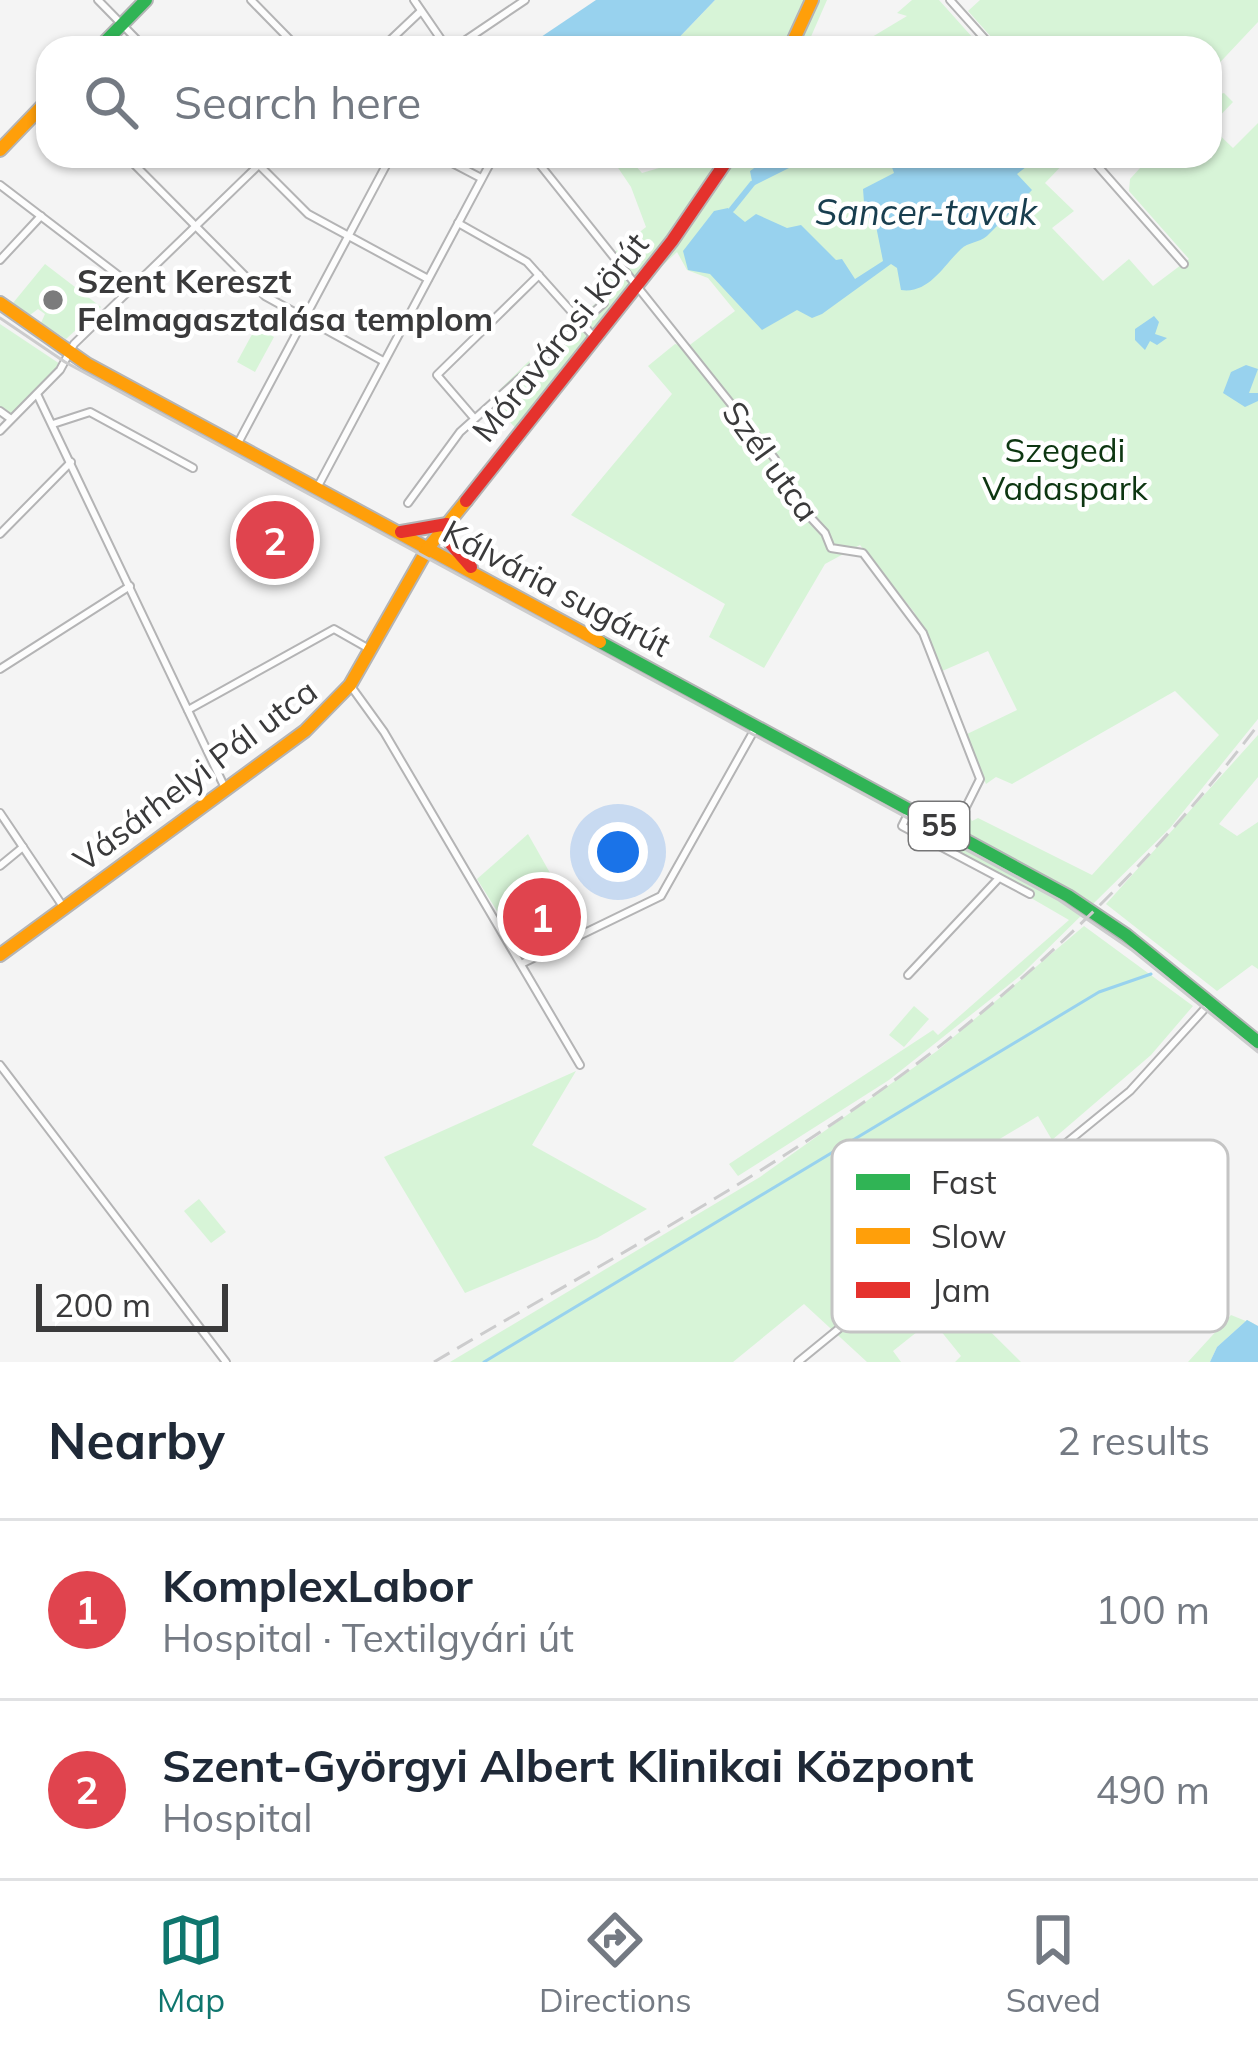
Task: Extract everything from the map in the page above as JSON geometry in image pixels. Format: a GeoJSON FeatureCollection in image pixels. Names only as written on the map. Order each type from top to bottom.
{"type":"FeatureCollection","features":[{"type":"Feature","properties":{"kind":"main road"},"geometry":{"type":"LineString","coordinates":[[110,36],[146,0]]}},
{"type":"Feature","properties":{"kind":"main road"},"geometry":{"type":"LineString","coordinates":[[796,36],[812,0]]}},
{"type":"Feature","properties":{"kind":"main road"},"geometry":{"type":"LineString","coordinates":[[0,150],[36,112]]}},
{"type":"Feature","properties":{"kind":"main road","name":"Móravárosi körút"},"geometry":{"type":"LineString","coordinates":[[428,548],[637,286],[721,168]]}},
{"type":"Feature","properties":{"kind":"main road","name":"Kálvária sugárút"},"geometry":{"type":"LineString","coordinates":[[0,303],[69,353],[1094,912],[1210,1004]]}},
{"type":"Feature","properties":{"kind":"main road"},"geometry":{"type":"LineString","coordinates":[[397,532],[446,524],[456,552],[479,575]]}},
{"type":"Feature","properties":{"kind":"main road","name":"Vásárhelyi Pál utca"},"geometry":{"type":"LineString","coordinates":[[0,955],[305,731],[350,685],[428,548]]}},
{"type":"Feature","properties":{"kind":"main road","name":"55"},"geometry":{"type":"LineString","coordinates":[[1210,1004],[1258,1042]]}},
{"type":"Feature","properties":{"kind":"street"},"geometry":{"type":"LineString","coordinates":[[98,0],[134,36]]}},
{"type":"Feature","properties":{"kind":"street"},"geometry":{"type":"LineString","coordinates":[[251,0],[286,36]]}},
{"type":"Feature","properties":{"kind":"street"},"geometry":{"type":"LineString","coordinates":[[414,0],[441,36]]}},
{"type":"Feature","properties":{"kind":"street"},"geometry":{"type":"LineString","coordinates":[[469,36],[525,0]]}},
{"type":"Feature","properties":{"kind":"street"},"geometry":{"type":"LineString","coordinates":[[950,0],[982,36]]}},
{"type":"Feature","properties":{"kind":"street"},"geometry":{"type":"LineString","coordinates":[[395,36],[421,11]]}},
{"type":"Feature","properties":{"kind":"street"},"geometry":{"type":"LineString","coordinates":[[138,168],[265,296],[383,361]]}},
{"type":"Feature","properties":{"kind":"street"},"geometry":{"type":"LineString","coordinates":[[0,430],[132,286],[256,168]]}},
{"type":"Feature","properties":{"kind":"street"},"geometry":{"type":"LineString","coordinates":[[262,168],[308,214],[428,279]]}},
{"type":"Feature","properties":{"kind":"street"},"geometry":{"type":"LineString","coordinates":[[237,445],[385,168]]}},
{"type":"Feature","properties":{"kind":"street"},"geometry":{"type":"LineString","coordinates":[[462,168],[481,178]]}},
{"type":"Feature","properties":{"kind":"street"},"geometry":{"type":"LineString","coordinates":[[317,488],[487,168]]}},
{"type":"Feature","properties":{"kind":"street","name":"Szél utca"},"geometry":{"type":"LineString","coordinates":[[543,168],[775,460],[788,492],[825,533],[831,548],[863,553],[912,614],[980,779],[953,833]]}},
{"type":"Feature","properties":{"kind":"street"},"geometry":{"type":"LineString","coordinates":[[1100,168],[1184,264]]}},
{"type":"Feature","properties":{"kind":"street"},"geometry":{"type":"LineString","coordinates":[[0,185],[132,286]]}},
{"type":"Feature","properties":{"kind":"street"},"geometry":{"type":"LineString","coordinates":[[0,260],[41,217]]}},
{"type":"Feature","properties":{"kind":"street"},"geometry":{"type":"LineString","coordinates":[[458,223],[519,255],[596,339]]}},
{"type":"Feature","properties":{"kind":"street"},"geometry":{"type":"LineString","coordinates":[[474,418],[437,374],[539,275]]}},
{"type":"Feature","properties":{"kind":"street"},"geometry":{"type":"LineString","coordinates":[[408,503],[474,418],[604,303]]}},
{"type":"Feature","properties":{"kind":"street"},"geometry":{"type":"LineString","coordinates":[[37,394],[225,788]]}},
{"type":"Feature","properties":{"kind":"street"},"geometry":{"type":"LineString","coordinates":[[0,411],[11,419]]}},
{"type":"Feature","properties":{"kind":"street"},"geometry":{"type":"LineString","coordinates":[[53,424],[90,412],[194,468]]}},
{"type":"Feature","properties":{"kind":"street"},"geometry":{"type":"LineString","coordinates":[[0,534],[71,462]]}},
{"type":"Feature","properties":{"kind":"street"},"geometry":{"type":"LineString","coordinates":[[0,670],[130,586]]}},
{"type":"Feature","properties":{"kind":"street"},"geometry":{"type":"LineString","coordinates":[[188,710],[334,629],[371,650]]}},
{"type":"Feature","properties":{"kind":"street"},"geometry":{"type":"LineString","coordinates":[[350,685],[384,732],[580,1065]]}},
{"type":"Feature","properties":{"kind":"street"},"geometry":{"type":"LineString","coordinates":[[520,964],[662,896],[756,727]]}},
{"type":"Feature","properties":{"kind":"street"},"geometry":{"type":"LineString","coordinates":[[910,810],[902,826],[1030,894]]}},
{"type":"Feature","properties":{"kind":"street"},"geometry":{"type":"LineString","coordinates":[[0,813],[64,908]]}},
{"type":"Feature","properties":{"kind":"street"},"geometry":{"type":"LineString","coordinates":[[0,866],[23,847]]}},
{"type":"Feature","properties":{"kind":"street"},"geometry":{"type":"LineString","coordinates":[[908,975],[999,878]]}},
{"type":"Feature","properties":{"kind":"street"},"geometry":{"type":"LineString","coordinates":[[1069,1140],[1130,1091],[1210,1004]]}},
{"type":"Feature","properties":{"kind":"street"},"geometry":{"type":"LineString","coordinates":[[0,1065],[226,1362]]}},
{"type":"Feature","properties":{"kind":"street"},"geometry":{"type":"LineString","coordinates":[[798,1362],[834,1332]]}},
{"type":"Feature","properties":{"kind":"green space"},"geometry":{"type":"Polygon","coordinates":[[[715,0],[827,0],[811,36],[680,36],[715,0]]]}},
{"type":"Feature","properties":{"kind":"green space"},"geometry":{"type":"Polygon","coordinates":[[[912,0],[939,0],[971,36],[874,36],[907,16],[897,13],[912,0]]]}},
{"type":"Feature","properties":{"kind":"green space"},"geometry":{"type":"Polygon","coordinates":[[[980,0],[1258,0],[1258,22],[1222,60],[1222,36],[990,36],[968,11],[980,0]]]}},
{"type":"Feature","properties":{"kind":"green space"},"geometry":{"type":"Polygon","coordinates":[[[1222,94],[1233,102],[1222,113],[1222,94]]]}},
{"type":"Feature","properties":{"kind":"green space","name":"Szegedi Vadaspark"},"geometry":{"type":"Polygon","coordinates":[[[1258,123],[1258,719],[1170,828],[1021,975],[889,1080],[738,1176],[729,1164],[933,1030],[938,1035],[1069,920],[907,826],[912,817],[953,840],[967,813],[972,821],[978,818],[1092,875],[1219,735],[1175,691],[1012,784],[996,777],[986,784],[965,735],[1017,710],[988,651],[940,672],[914,612],[860,545],[825,564],[764,668],[709,637],[725,604],[571,515],[672,394],[648,366],[675,344],[687,347],[735,311],[708,278],[687,270],[677,252],[645,282],[525,438],[489,400],[566,325],[602,299],[616,251],[646,227],[618,168],[638,168],[642,173],[659,168],[1059,168],[1045,183],[1074,211],[1052,228],[1103,281],[1129,259],[1153,286],[1189,259],[1129,191],[1130,179],[1140,168],[1222,168],[1222,137],[1233,148],[1258,123]]]}},
{"type":"Feature","properties":{"kind":"green space"},"geometry":{"type":"Polygon","coordinates":[[[45,264],[101,307],[66,339],[41,323],[45,314],[38,309],[30,315],[13,303],[45,264]]]}},
{"type":"Feature","properties":{"kind":"green space"},"geometry":{"type":"Polygon","coordinates":[[[0,324],[63,366],[11,419],[0,411],[0,324]]]}},
{"type":"Feature","properties":{"kind":"green space"},"geometry":{"type":"Polygon","coordinates":[[[256,327],[274,337],[255,372],[237,362],[256,327]]]}},
{"type":"Feature","properties":{"kind":"green space"},"geometry":{"type":"Polygon","coordinates":[[[1258,735],[1258,777],[1219,824],[1237,836],[1258,822],[1258,969],[1252,965],[1217,991],[1106,904],[1258,735]]]}},
{"type":"Feature","properties":{"kind":"green space"},"geometry":{"type":"Polygon","coordinates":[[[528,834],[554,880],[497,911],[477,879],[528,834]]]}},
{"type":"Feature","properties":{"kind":"green space"},"geometry":{"type":"Polygon","coordinates":[[[1084,926],[1193,1006],[1151,1055],[1052,1140],[1038,1116],[998,1140],[832,1140],[832,1330],[804,1304],[733,1362],[450,1362],[760,1177],[937,1051],[1084,926]]]}},
{"type":"Feature","properties":{"kind":"green space"},"geometry":{"type":"Polygon","coordinates":[[[914,1006],[929,1019],[904,1047],[889,1035],[914,1006]]]}},
{"type":"Feature","properties":{"kind":"green space"},"geometry":{"type":"Polygon","coordinates":[[[576,1071],[532,1145],[647,1209],[597,1238],[465,1293],[384,1157],[576,1071]]]}},
{"type":"Feature","properties":{"kind":"green space"},"geometry":{"type":"Polygon","coordinates":[[[199,1199],[226,1232],[211,1243],[184,1211],[199,1199]]]}},
{"type":"Feature","properties":{"kind":"green space"},"geometry":{"type":"Polygon","coordinates":[[[1231,1315],[1246,1321],[1217,1347],[1210,1362],[1188,1362],[1215,1332],[1228,1332],[1231,1315]]]}},
{"type":"Feature","properties":{"kind":"green space"},"geometry":{"type":"Polygon","coordinates":[[[834,1332],[917,1332],[893,1351],[901,1362],[867,1362],[834,1332]]]}},
{"type":"Feature","properties":{"kind":"green space"},"geometry":{"type":"Polygon","coordinates":[[[942,1332],[991,1332],[1021,1362],[955,1362],[961,1356],[942,1332]]]}},
{"type":"Feature","properties":{"kind":"water"},"geometry":{"type":"Polygon","coordinates":[[[596,0],[715,0],[680,36],[542,36],[596,0]]]}},
{"type":"Feature","properties":{"kind":"water"},"geometry":{"type":"Polygon","coordinates":[[[754,168],[789,168],[753,186],[750,171],[754,168]]]}},
{"type":"Feature","properties":{"kind":"water","name":"Sancer-tavak"},"geometry":{"type":"Polygon","coordinates":[[[892,168],[1025,168],[1017,174],[1032,190],[987,236],[964,247],[920,288],[901,290],[897,268],[891,264],[822,314],[812,318],[797,310],[762,330],[710,274],[688,270],[683,251],[714,211],[728,208],[745,222],[756,214],[787,228],[801,225],[836,260],[842,259],[855,279],[883,261],[875,221],[865,216],[863,189],[894,173],[892,168]]]}},
{"type":"Feature","properties":{"kind":"water"},"geometry":{"type":"Polygon","coordinates":[[[1154,316],[1159,322],[1155,334],[1167,338],[1157,345],[1150,341],[1145,350],[1135,340],[1135,329],[1154,316]]]}},
{"type":"Feature","properties":{"kind":"water"},"geometry":{"type":"Polygon","coordinates":[[[1246,365],[1258,369],[1249,393],[1258,393],[1258,401],[1245,407],[1223,393],[1231,372],[1246,365]]]}},
{"type":"Feature","properties":{"kind":"water"},"geometry":{"type":"Polygon","coordinates":[[[1247,1320],[1258,1326],[1258,1362],[1210,1362],[1217,1347],[1247,1320]]]}},
{"type":"Feature","properties":{"kind":"waterway"},"geometry":{"type":"LineString","coordinates":[[732,209],[752,184]]}},
{"type":"Feature","properties":{"kind":"waterway"},"geometry":{"type":"LineString","coordinates":[[853,1140],[1099,992],[1151,974]]}},
{"type":"Feature","properties":{"kind":"waterway"},"geometry":{"type":"LineString","coordinates":[[484,1362],[832,1153]]}},
{"type":"Feature","properties":{"kind":"tram line"},"geometry":{"type":"LineString","coordinates":[[0,318],[65,362],[1059,900],[1132,950],[1258,1052]]}},
{"type":"Feature","properties":{"kind":"railway"},"geometry":{"type":"LineString","coordinates":[[434,1362],[745,1180],[923,1059],[1015,984],[1102,903],[1183,817],[1258,725]]}},
{"type":"Feature","properties":{"kind":"traffic: fast"},"geometry":{"type":"LineString","coordinates":[[111,36],[146,0]]}},
{"type":"Feature","properties":{"kind":"traffic: fast"},"geometry":{"type":"LineString","coordinates":[[600,642],[1068,896],[1126,935],[1258,1042]]}},
{"type":"Feature","properties":{"kind":"traffic: slow"},"geometry":{"type":"LineString","coordinates":[[796,36],[812,0]]}},
{"type":"Feature","properties":{"kind":"traffic: slow"},"geometry":{"type":"LineString","coordinates":[[0,150],[36,112]]}},
{"type":"Feature","properties":{"kind":"traffic: slow"},"geometry":{"type":"LineString","coordinates":[[0,303],[87,364],[600,642]]}},
{"type":"Feature","properties":{"kind":"traffic: slow"},"geometry":{"type":"LineString","coordinates":[[0,955],[305,731],[350,685],[428,548],[466,501]]}},
{"type":"Feature","properties":{"kind":"traffic: jam"},"geometry":{"type":"LineString","coordinates":[[466,501],[672,241],[722,168]]}},
{"type":"Feature","properties":{"kind":"traffic: jam"},"geometry":{"type":"LineString","coordinates":[[401,532],[447,524],[451,544],[471,567]]}},
{"type":"Feature","properties":{"kind":"place","name":"Szent Kereszt Felmagasztalása templom"},"geometry":{"type":"Point","coordinates":[53,300]}},
{"type":"Feature","properties":{"kind":"place","name":"Szent-Györgyi Albert Klinikai Központ"},"geometry":{"type":"Point","coordinates":[275,540]}},
{"type":"Feature","properties":{"kind":"place","name":"KomplexLabor"},"geometry":{"type":"Point","coordinates":[542,917]}}]}
